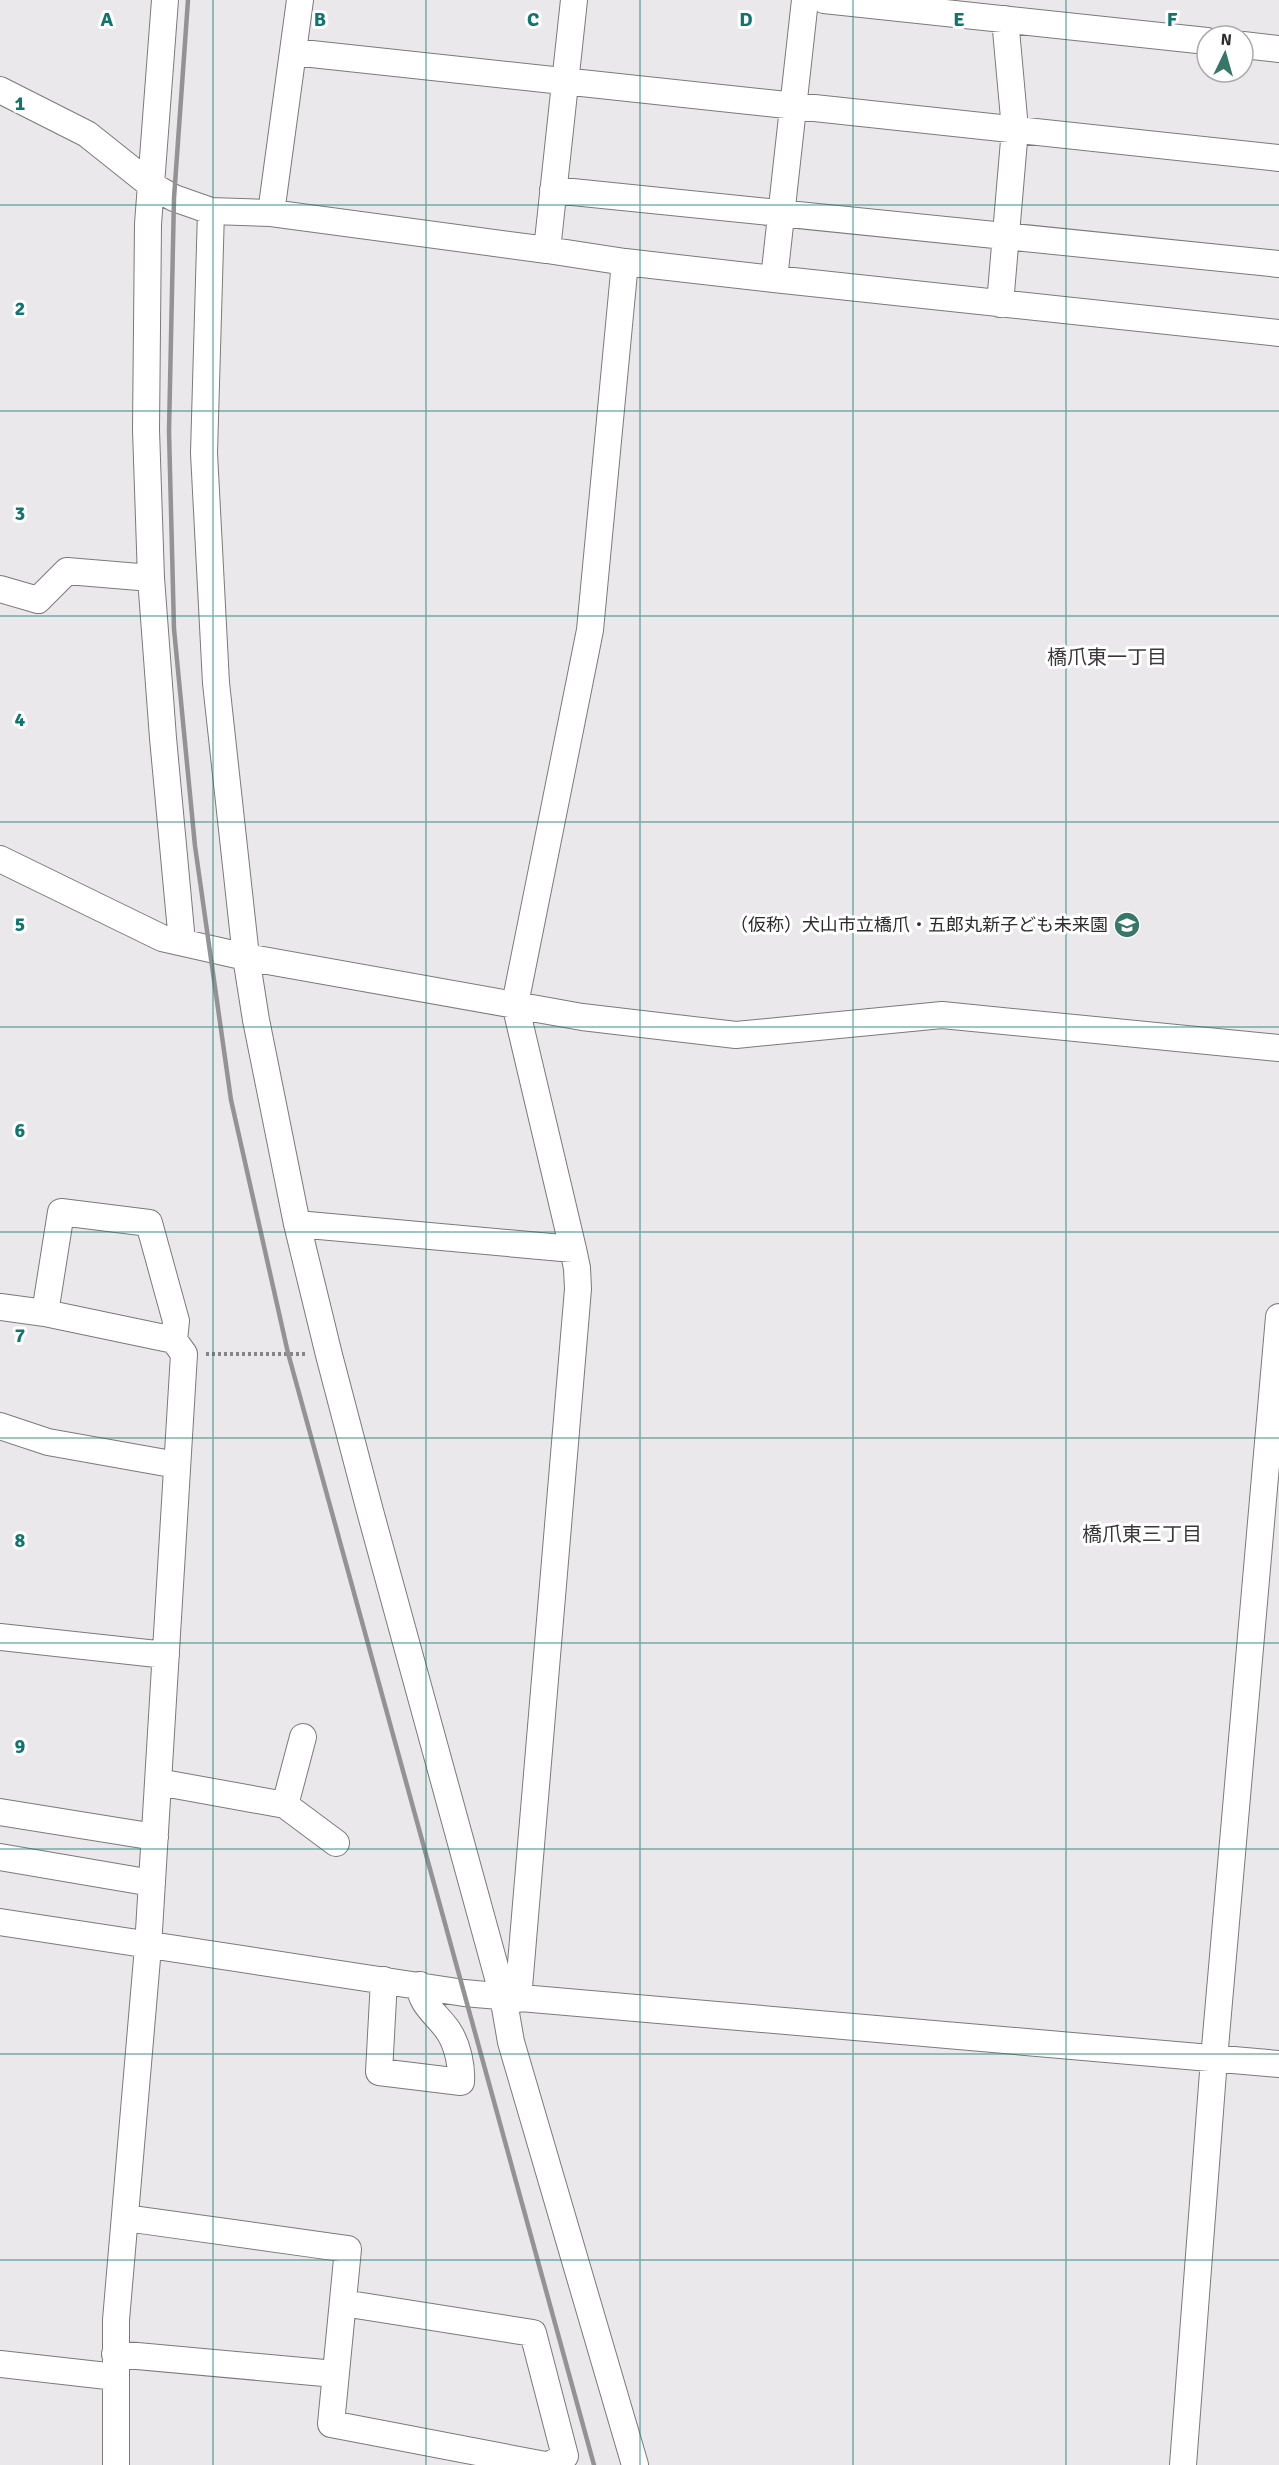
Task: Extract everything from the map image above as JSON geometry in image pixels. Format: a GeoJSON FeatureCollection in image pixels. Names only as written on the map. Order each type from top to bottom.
{"type":"FeatureCollection","features":[{"type":"Feature","properties":{"kind":"street"},"geometry":{"type":"LineString","coordinates":[[165,0],[148,224],[146,430],[151,578],[182,942]]}},
{"type":"Feature","properties":{"kind":"street"},"geometry":{"type":"LineString","coordinates":[[271,213],[300,0]]}},
{"type":"Feature","properties":{"kind":"street"},"geometry":{"type":"LineString","coordinates":[[547,250],[574,0]]}},
{"type":"Feature","properties":{"kind":"street"},"geometry":{"type":"LineString","coordinates":[[774,279],[805,0]]}},
{"type":"Feature","properties":{"kind":"street"},"geometry":{"type":"LineString","coordinates":[[824,0],[991,12],[1195,39]]}},
{"type":"Feature","properties":{"kind":"street"},"geometry":{"type":"LineString","coordinates":[[991,12],[1015,129],[1000,303]]}},
{"type":"Feature","properties":{"kind":"street"},"geometry":{"type":"LineString","coordinates":[[1255,46],[1279,49]]}},
{"type":"Feature","properties":{"kind":"street"},"geometry":{"type":"LineString","coordinates":[[293,52],[1279,158]]}},
{"type":"Feature","properties":{"kind":"street"},"geometry":{"type":"LineString","coordinates":[[3,100],[87,135],[151,185],[174,198],[211,211],[271,213],[625,262],[1279,333]]}},
{"type":"Feature","properties":{"kind":"street"},"geometry":{"type":"LineString","coordinates":[[554,190],[1279,264]]}},
{"type":"Feature","properties":{"kind":"street"},"geometry":{"type":"LineString","coordinates":[[211,211],[204,453],[216,683],[246,957],[256,1020],[297,1224],[329,1355],[370,1511],[510,1998]]}},
{"type":"Feature","properties":{"kind":"street"},"geometry":{"type":"LineString","coordinates":[[625,262],[590,630],[514,1004],[573,1249],[578,1288],[510,1998],[511,2042],[635,2465]]}},
{"type":"Feature","properties":{"kind":"street"},"geometry":{"type":"LineString","coordinates":[[0,589],[38,600],[67,571],[151,578]]}},
{"type":"Feature","properties":{"kind":"street"},"geometry":{"type":"LineString","coordinates":[[0,859],[162,938],[246,957],[582,1017],[736,1035],[942,1015],[1279,1048]]}},
{"type":"Feature","properties":{"kind":"street"},"geometry":{"type":"LineString","coordinates":[[45,1313],[61,1212],[149,1223],[176,1321],[179,1347],[177,1465],[148,1947],[115,2366],[116,2465]]}},
{"type":"Feature","properties":{"kind":"street"},"geometry":{"type":"LineString","coordinates":[[297,1224],[573,1249]]}},
{"type":"Feature","properties":{"kind":"street"},"geometry":{"type":"LineString","coordinates":[[0,1307],[45,1313],[179,1347]]}},
{"type":"Feature","properties":{"kind":"street"},"geometry":{"type":"LineString","coordinates":[[1183,2465],[1214,2059],[1279,1317]]}},
{"type":"Feature","properties":{"kind":"street"},"geometry":{"type":"LineString","coordinates":[[0,1426],[48,1442],[177,1465]]}},
{"type":"Feature","properties":{"kind":"street"},"geometry":{"type":"LineString","coordinates":[[0,1637],[166,1655]]}},
{"type":"Feature","properties":{"kind":"street"},"geometry":{"type":"LineString","coordinates":[[285,1805],[303,1737]]}},
{"type":"Feature","properties":{"kind":"street"},"geometry":{"type":"LineString","coordinates":[[158,1782],[285,1805],[336,1843]]}},
{"type":"Feature","properties":{"kind":"street"},"geometry":{"type":"LineString","coordinates":[[0,1812],[155,1837]]}},
{"type":"Feature","properties":{"kind":"street"},"geometry":{"type":"LineString","coordinates":[[0,1857],[152,1883]]}},
{"type":"Feature","properties":{"kind":"street"},"geometry":{"type":"LineString","coordinates":[[0,1922],[148,1947],[464,1993],[1279,2064]]}},
{"type":"Feature","properties":{"kind":"street"},"geometry":{"type":"LineString","coordinates":[[384,1980],[379,2072],[461,2082],[462,2069],[450,2033],[420,1995],[420,1985]]}},
{"type":"Feature","properties":{"kind":"street"},"geometry":{"type":"LineString","coordinates":[[126,2218],[348,2249],[331,2424],[547,2465],[565,2456],[533,2333],[343,2303]]}},
{"type":"Feature","properties":{"kind":"street"},"geometry":{"type":"LineString","coordinates":[[0,2364],[335,2374]]}},
{"type":"Feature","properties":{"kind":"path"},"geometry":{"type":"LineString","coordinates":[[179,1347],[329,1355]]}},
{"type":"Feature","properties":{"kind":"railway"},"geometry":{"type":"LineString","coordinates":[[188,0],[174,198],[169,431],[174,629],[195,846],[231,1100],[288,1353],[594,2465]]}},
{"type":"Feature","properties":{"kind":"place","name":"（仮称）犬山市立橋爪・五郎丸新子ども未来園"},"geometry":{"type":"Point","coordinates":[1127,925]}},
{"type":"Feature","properties":{"kind":"district","name":"橋爪東一丁目"},"geometry":{"type":"Point","coordinates":[1107,657]}},
{"type":"Feature","properties":{"kind":"district","name":"橋爪東三丁目"},"geometry":{"type":"Point","coordinates":[1142,1534]}}]}
